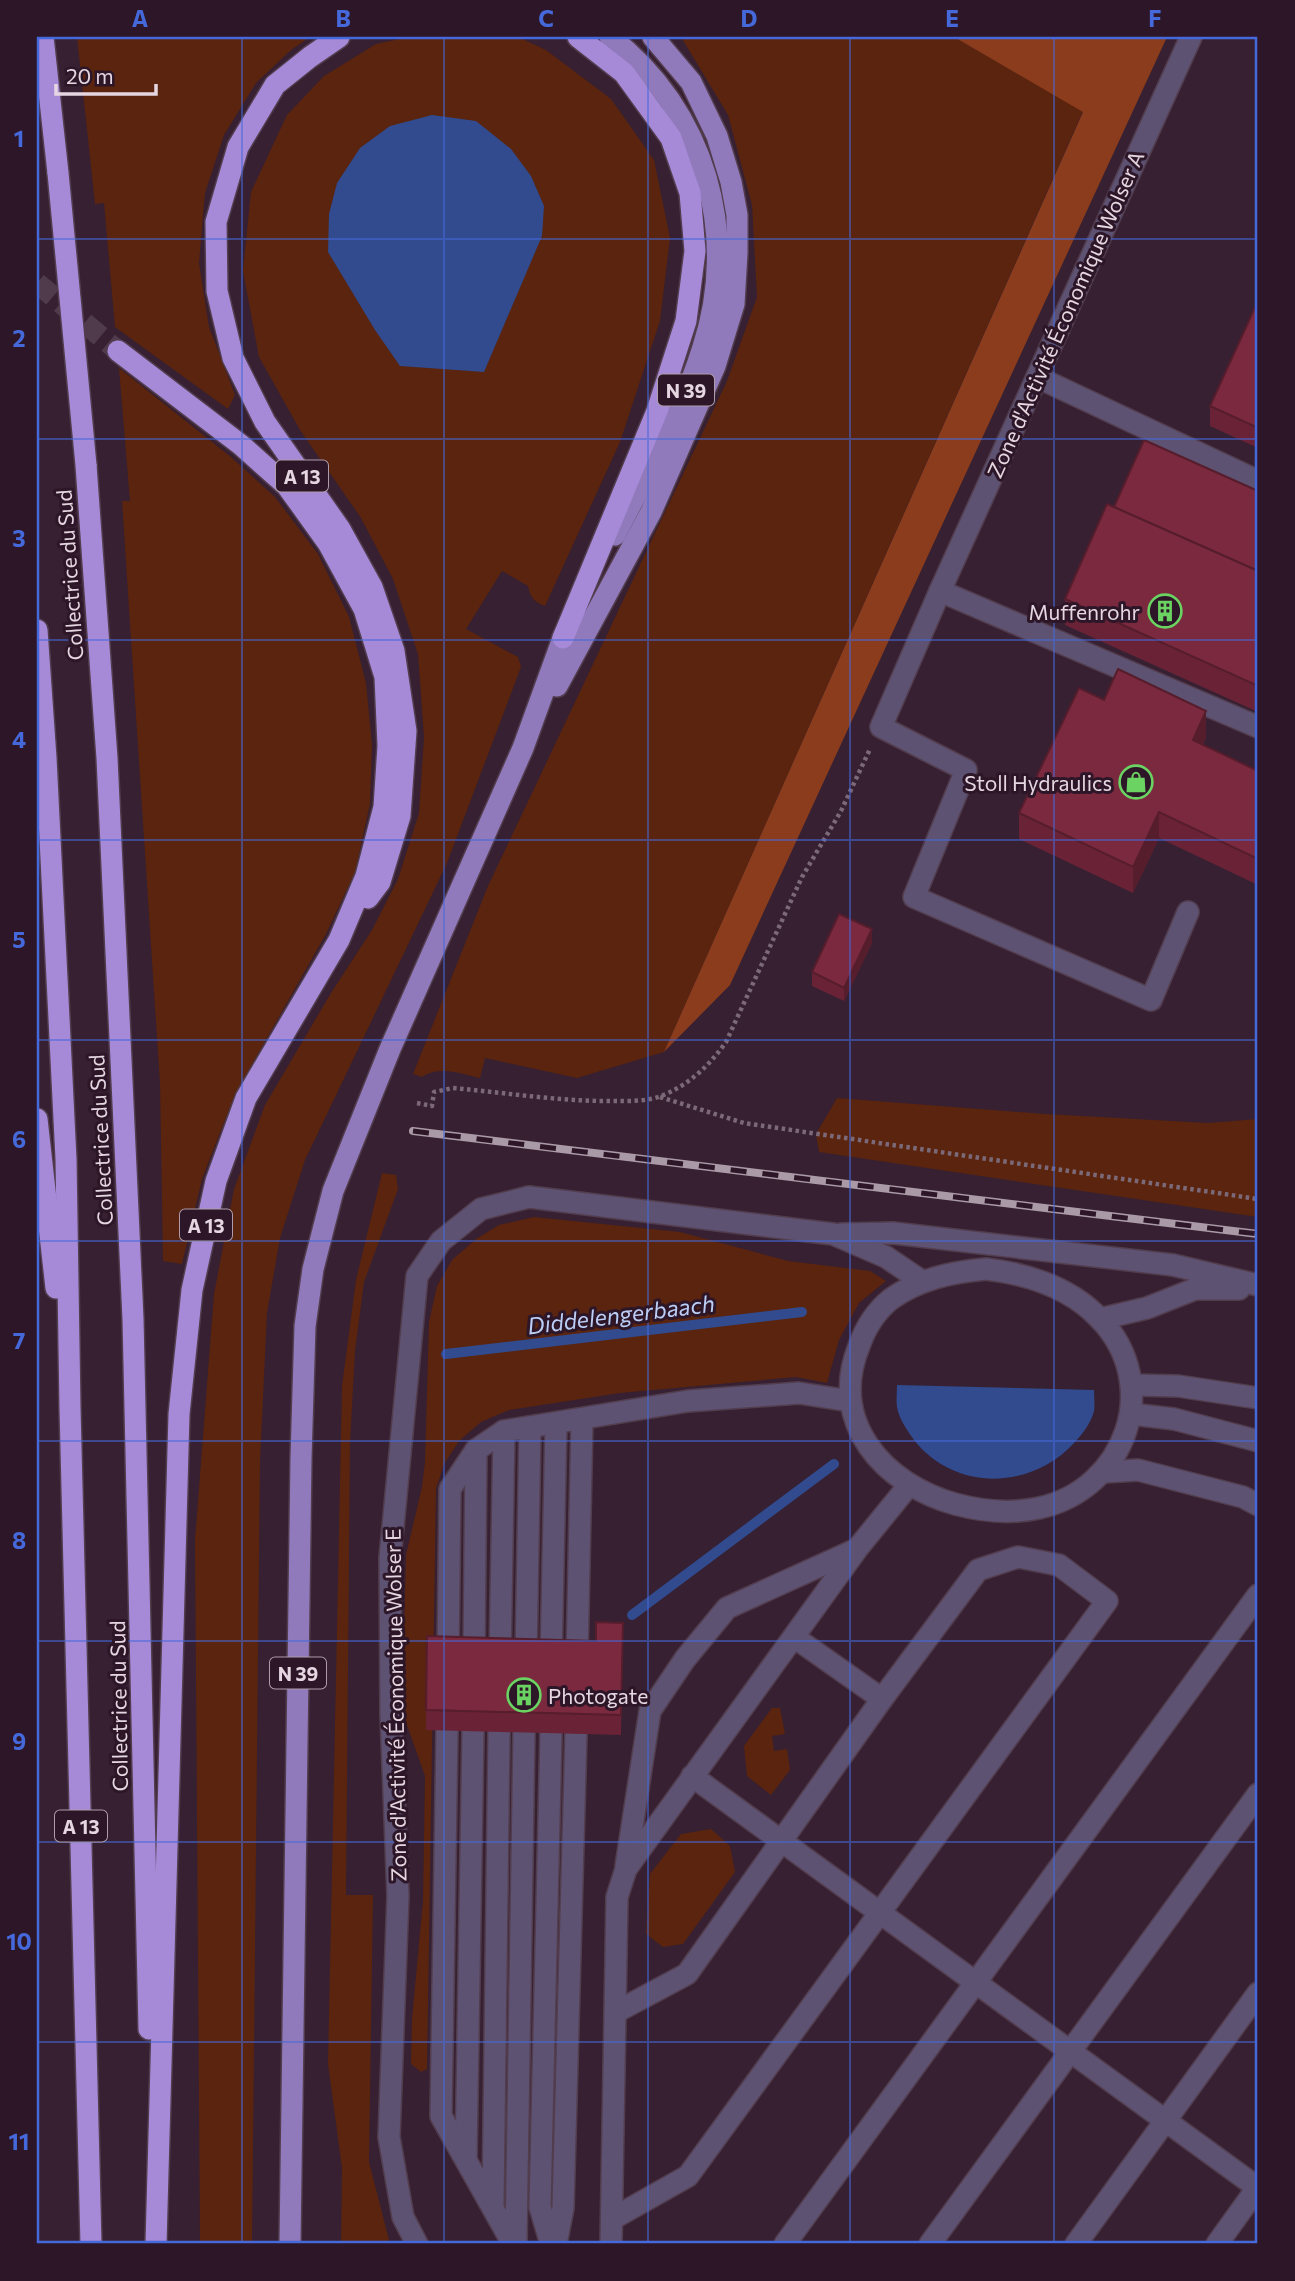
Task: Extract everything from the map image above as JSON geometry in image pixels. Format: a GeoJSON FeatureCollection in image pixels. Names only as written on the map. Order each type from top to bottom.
{"type":"FeatureCollection","features":[{"type":"Feature","properties":{"kind":"highway","name":"Collectrice du Sud"},"geometry":{"type":"LineString","coordinates":[[43,37],[86,465],[107,758],[133,1319],[154,2244]]}},
{"type":"Feature","properties":{"kind":"highway","name":"A 13"},"geometry":{"type":"LineString","coordinates":[[154,2244],[179,1413],[192,1290],[216,1181],[246,1098],[339,940],[380,883],[400,816],[406,731],[394,651],[372,587],[346,541],[265,422],[233,358],[217,291],[216,222],[238,147],[275,85],[339,37]]}},
{"type":"Feature","properties":{"kind":"highway"},"geometry":{"type":"LineString","coordinates":[[563,638],[657,411],[686,321],[695,251],[690,192],[671,138],[624,72],[578,37]]}},
{"type":"Feature","properties":{"kind":"highway","name":"A 13"},"geometry":{"type":"LineString","coordinates":[[118,351],[241,445],[287,486],[328,543],[364,609],[385,677],[388,746],[384,807],[366,876],[339,940]]}},
{"type":"Feature","properties":{"kind":"highway","name":"Collectrice du Sud"},"geometry":{"type":"LineString","coordinates":[[37,630],[66,1159],[91,2244]]}},
{"type":"Feature","properties":{"kind":"highway","name":"A 13"},"geometry":{"type":"LineString","coordinates":[[37,1119],[70,1408]]}},
{"type":"Feature","properties":{"kind":"main road","name":"N 39"},"geometry":{"type":"LineString","coordinates":[[290,2244],[301,1458],[305,1326],[313,1269],[333,1191],[377,1079],[523,748],[563,638],[674,419],[703,348],[717,291],[717,226],[706,176],[691,134],[653,79],[631,53],[610,37]]}},
{"type":"Feature","properties":{"kind":"main road","name":"N 39"},"geometry":{"type":"LineString","coordinates":[[523,748],[651,512],[715,366],[734,304],[737,215],[731,182],[717,136],[691,82],[653,37]]}},
{"type":"Feature","properties":{"kind":"lane","name":"Zone d'Activité Économique Wolser A"},"geometry":{"type":"LineString","coordinates":[[881,727],[1191,37]]}},
{"type":"Feature","properties":{"kind":"lane"},"geometry":{"type":"LineString","coordinates":[[1037,377],[1258,481]]}},
{"type":"Feature","properties":{"kind":"lane"},"geometry":{"type":"LineString","coordinates":[[940,591],[1258,727]]}},
{"type":"Feature","properties":{"kind":"lane"},"geometry":{"type":"LineString","coordinates":[[881,727],[965,770],[914,897],[1151,1000],[1188,912]]}},
{"type":"Feature","properties":{"kind":"lane","name":"Zone d'Activité Économique Wolser E"},"geometry":{"type":"LineString","coordinates":[[417,2244],[403,2217],[389,2137],[398,1896],[391,1714],[390,1558],[417,1276],[441,1241],[481,1209],[529,1198],[833,1234],[893,1233],[1173,1265],[1258,1287]]}},
{"type":"Feature","properties":{"kind":"lane","name":"Zone d'Activité Économique Wolser E"},"geometry":{"type":"LineString","coordinates":[[833,1234],[886,1257],[923,1282]]}},
{"type":"Feature","properties":{"kind":"lane"},"geometry":{"type":"LineString","coordinates":[[986,1269],[1018,1273],[1049,1283],[1100,1319],[1121,1349],[1131,1385],[1131,1415],[1121,1445],[1104,1472],[1075,1496],[1039,1508],[1005,1511],[972,1508],[940,1499],[909,1485],[881,1464],[860,1435],[850,1401],[852,1363],[866,1328],[890,1300],[923,1282],[954,1272],[986,1269]]}},
{"type":"Feature","properties":{"kind":"lane","name":"Zone d'Activité Économique Wolser E"},"geometry":{"type":"LineString","coordinates":[[1100,1319],[1147,1308],[1195,1289],[1258,1287]]}},
{"type":"Feature","properties":{"kind":"lane"},"geometry":{"type":"LineString","coordinates":[[1131,1385],[1178,1386],[1258,1398]]}},
{"type":"Feature","properties":{"kind":"lane"},"geometry":{"type":"LineString","coordinates":[[448,1657],[450,1489],[477,1450],[504,1431],[688,1401],[799,1393],[850,1401]]}},
{"type":"Feature","properties":{"kind":"lane"},"geometry":{"type":"LineString","coordinates":[[1131,1415],[1174,1419],[1258,1441]]}},
{"type":"Feature","properties":{"kind":"lane"},"geometry":{"type":"LineString","coordinates":[[577,1660],[582,1419]]}},
{"type":"Feature","properties":{"kind":"lane"},"geometry":{"type":"LineString","coordinates":[[551,1660],[556,1423]]}},
{"type":"Feature","properties":{"kind":"lane"},"geometry":{"type":"LineString","coordinates":[[526,1659],[530,1427]]}},
{"type":"Feature","properties":{"kind":"lane"},"geometry":{"type":"LineString","coordinates":[[500,1658],[504,1431]]}},
{"type":"Feature","properties":{"kind":"lane"},"geometry":{"type":"LineString","coordinates":[[474,1658],[477,1450]]}},
{"type":"Feature","properties":{"kind":"lane"},"geometry":{"type":"LineString","coordinates":[[1104,1472],[1138,1470],[1243,1497],[1258,1506]]}},
{"type":"Feature","properties":{"kind":"lane"},"geometry":{"type":"LineString","coordinates":[[626,1869],[857,1549],[909,1485]]}},
{"type":"Feature","properties":{"kind":"lane"},"geometry":{"type":"LineString","coordinates":[[611,2244],[617,1897],[626,1869],[650,1710],[685,1659],[727,1608],[857,1549]]}},
{"type":"Feature","properties":{"kind":"lane"},"geometry":{"type":"LineString","coordinates":[[612,2219],[688,2176],[1107,1601],[1059,1565],[1018,1557],[978,1570],[882,1699],[687,1974],[616,2012]]}},
{"type":"Feature","properties":{"kind":"lane"},"geometry":{"type":"LineString","coordinates":[[785,2244],[1258,1595]]}},
{"type":"Feature","properties":{"kind":"lane"},"geometry":{"type":"LineString","coordinates":[[794,1637],[882,1699]]}},
{"type":"Feature","properties":{"kind":"lane"},"geometry":{"type":"LineString","coordinates":[[447,1731],[441,2116],[515,2244]]}},
{"type":"Feature","properties":{"kind":"lane"},"geometry":{"type":"LineString","coordinates":[[466,2161],[473,1731]]}},
{"type":"Feature","properties":{"kind":"lane"},"geometry":{"type":"LineString","coordinates":[[493,2205],[499,1732]]}},
{"type":"Feature","properties":{"kind":"lane"},"geometry":{"type":"LineString","coordinates":[[515,2244],[524,1733]]}},
{"type":"Feature","properties":{"kind":"lane"},"geometry":{"type":"LineString","coordinates":[[551,1733],[540,2207],[551,2244]]}},
{"type":"Feature","properties":{"kind":"lane"},"geometry":{"type":"LineString","coordinates":[[551,2244],[563,2208],[576,1734]]}},
{"type":"Feature","properties":{"kind":"lane"},"geometry":{"type":"LineString","coordinates":[[692,1776],[1258,2188],[1217,2244]]}},
{"type":"Feature","properties":{"kind":"lane"},"geometry":{"type":"LineString","coordinates":[[930,2244],[1258,1794]]}},
{"type":"Feature","properties":{"kind":"lane"},"geometry":{"type":"LineString","coordinates":[[1076,2244],[1258,1993]]}},
{"type":"Feature","properties":{"kind":"lane"},"geometry":{"type":"LineString","coordinates":[[516,2206],[551,2244]]}},
{"type":"Feature","properties":{"kind":"path"},"geometry":{"type":"LineString","coordinates":[[660,1097],[694,1078],[712,1063],[726,1042],[802,877],[837,820],[881,727]]}},
{"type":"Feature","properties":{"kind":"path"},"geometry":{"type":"LineString","coordinates":[[417,1103],[432,1106],[434,1092],[453,1088],[595,1101],[660,1097],[744,1123],[1258,1199]]}},
{"type":"Feature","properties":{"kind":"shaded area"},"geometry":{"type":"Polygon","coordinates":[[[77,37],[310,37],[291,50],[256,83],[224,135],[205,193],[199,263],[209,327],[235,395],[228,409],[115,327],[104,203],[95,204],[77,37]]]}},
{"type":"Feature","properties":{"kind":"shaded area"},"geometry":{"type":"Polygon","coordinates":[[[409,37],[518,37],[546,50],[611,99],[654,160],[670,238],[660,321],[620,442],[545,606],[533,599],[528,586],[502,571],[466,629],[518,657],[521,667],[447,863],[305,1160],[280,1238],[267,1313],[260,1461],[252,2244],[200,2244],[195,1540],[214,1294],[234,1189],[265,1105],[331,993],[372,930],[398,879],[419,813],[424,737],[418,654],[393,579],[361,518],[300,430],[259,357],[243,271],[251,192],[287,115],[324,76],[376,44],[409,37]]]}},
{"type":"Feature","properties":{"kind":"shaded area"},"geometry":{"type":"Polygon","coordinates":[[[681,37],[954,37],[1083,111],[664,1052],[577,1078],[485,1058],[480,1078],[443,1071],[422,1077],[413,1074],[488,886],[727,381],[757,297],[752,205],[728,115],[681,37]]]}},
{"type":"Feature","properties":{"kind":"shaded area"},"geometry":{"type":"Polygon","coordinates":[[[954,37],[1167,37],[730,985],[664,1052],[1083,112],[954,37]]]}},
{"type":"Feature","properties":{"kind":"shaded area"},"geometry":{"type":"Polygon","coordinates":[[[119,368],[231,457],[275,497],[318,554],[349,617],[366,683],[372,745],[370,804],[355,872],[326,934],[235,1094],[202,1179],[182,1264],[163,1261],[160,1083],[122,501],[130,501],[119,368]]]}},
{"type":"Feature","properties":{"kind":"shaded area"},"geometry":{"type":"Polygon","coordinates":[[[837,1098],[1208,1123],[1258,1119],[1258,1217],[819,1152],[816,1134],[837,1098]]]}},
{"type":"Feature","properties":{"kind":"shaded area"},"geometry":{"type":"Polygon","coordinates":[[[382,1173],[396,1175],[398,1189],[364,1282],[355,1351],[350,1443],[346,1895],[373,1895],[369,2162],[390,2244],[341,2244],[342,2168],[328,2064],[342,1386],[356,1280],[382,1173]]]}},
{"type":"Feature","properties":{"kind":"shaded area"},"geometry":{"type":"Polygon","coordinates":[[[534,1217],[680,1232],[788,1261],[870,1271],[886,1281],[859,1303],[839,1340],[827,1383],[796,1377],[620,1393],[509,1410],[481,1422],[459,1441],[444,1464],[436,1489],[427,2069],[421,2072],[411,2064],[412,2019],[423,1901],[425,1776],[402,1711],[406,1555],[425,1462],[429,1322],[437,1286],[452,1260],[476,1239],[499,1225],[534,1217]]]}},
{"type":"Feature","properties":{"kind":"shaded area"},"geometry":{"type":"Polygon","coordinates":[[[772,1708],[780,1708],[785,1734],[772,1736],[774,1751],[787,1749],[790,1770],[771,1795],[747,1776],[744,1746],[772,1708]]]}},
{"type":"Feature","properties":{"kind":"shaded area"},"geometry":{"type":"Polygon","coordinates":[[[711,1829],[730,1846],[735,1872],[683,1944],[663,1947],[646,1934],[650,1874],[681,1834],[711,1829]]]}},
{"type":"Feature","properties":{"kind":"water"},"geometry":{"type":"Polygon","coordinates":[[[432,115],[476,121],[511,149],[531,176],[544,206],[542,236],[484,372],[400,366],[328,252],[329,214],[337,183],[360,148],[390,126],[432,115]]]}},
{"type":"Feature","properties":{"kind":"water"},"geometry":{"type":"Polygon","coordinates":[[[897,1385],[1094,1390],[1094,1411],[1086,1428],[1074,1443],[1056,1458],[1037,1470],[993,1479],[950,1469],[931,1457],[914,1440],[904,1424],[898,1411],[897,1385]]]}},
{"type":"Feature","properties":{"kind":"building"},"geometry":{"type":"Polygon","coordinates":[[[1258,301],[1258,428],[1210,406],[1258,301]]]}},
{"type":"Feature","properties":{"kind":"building"},"geometry":{"type":"Polygon","coordinates":[[[1144,440],[1258,491],[1258,571],[1114,507],[1144,440]]]}},
{"type":"Feature","properties":{"kind":"building","name":"Muffenrohr"},"geometry":{"type":"Polygon","coordinates":[[[1107,504],[1258,571],[1258,686],[1065,599],[1107,504]]]}},
{"type":"Feature","properties":{"kind":"building","name":"Stoll Hydraulics"},"geometry":{"type":"Polygon","coordinates":[[[1118,669],[1206,711],[1193,740],[1258,771],[1258,859],[1159,812],[1133,867],[1019,813],[1079,688],[1104,700],[1118,669]]]}},
{"type":"Feature","properties":{"kind":"building"},"geometry":{"type":"Polygon","coordinates":[[[839,914],[872,929],[844,988],[812,972],[839,914]]]}},
{"type":"Feature","properties":{"kind":"building","name":"Photogate"},"geometry":{"type":"Polygon","coordinates":[[[596,1622],[623,1623],[621,1715],[426,1710],[427,1636],[596,1641],[596,1622]]]}},
{"type":"Feature","properties":{"kind":"waterway","name":"Diddelengerbaach"},"geometry":{"type":"LineString","coordinates":[[446,1354],[802,1312]]}},
{"type":"Feature","properties":{"kind":"waterway"},"geometry":{"type":"LineString","coordinates":[[632,1615],[834,1464]]}},
{"type":"Feature","properties":{"kind":"tunnel"},"geometry":{"type":"LineString","coordinates":[[37,283],[118,351]]}},
{"type":"Feature","properties":{"kind":"railway"},"geometry":{"type":"LineString","coordinates":[[413,1131],[1258,1234]]}},
{"type":"Feature","properties":{"kind":"place","name":"Muffenrohr"},"geometry":{"type":"Point","coordinates":[1165,611]}},
{"type":"Feature","properties":{"kind":"place","name":"Stoll Hydraulics"},"geometry":{"type":"Point","coordinates":[1136,782]}},
{"type":"Feature","properties":{"kind":"place","name":"Photogate"},"geometry":{"type":"Point","coordinates":[524,1695]}}]}
